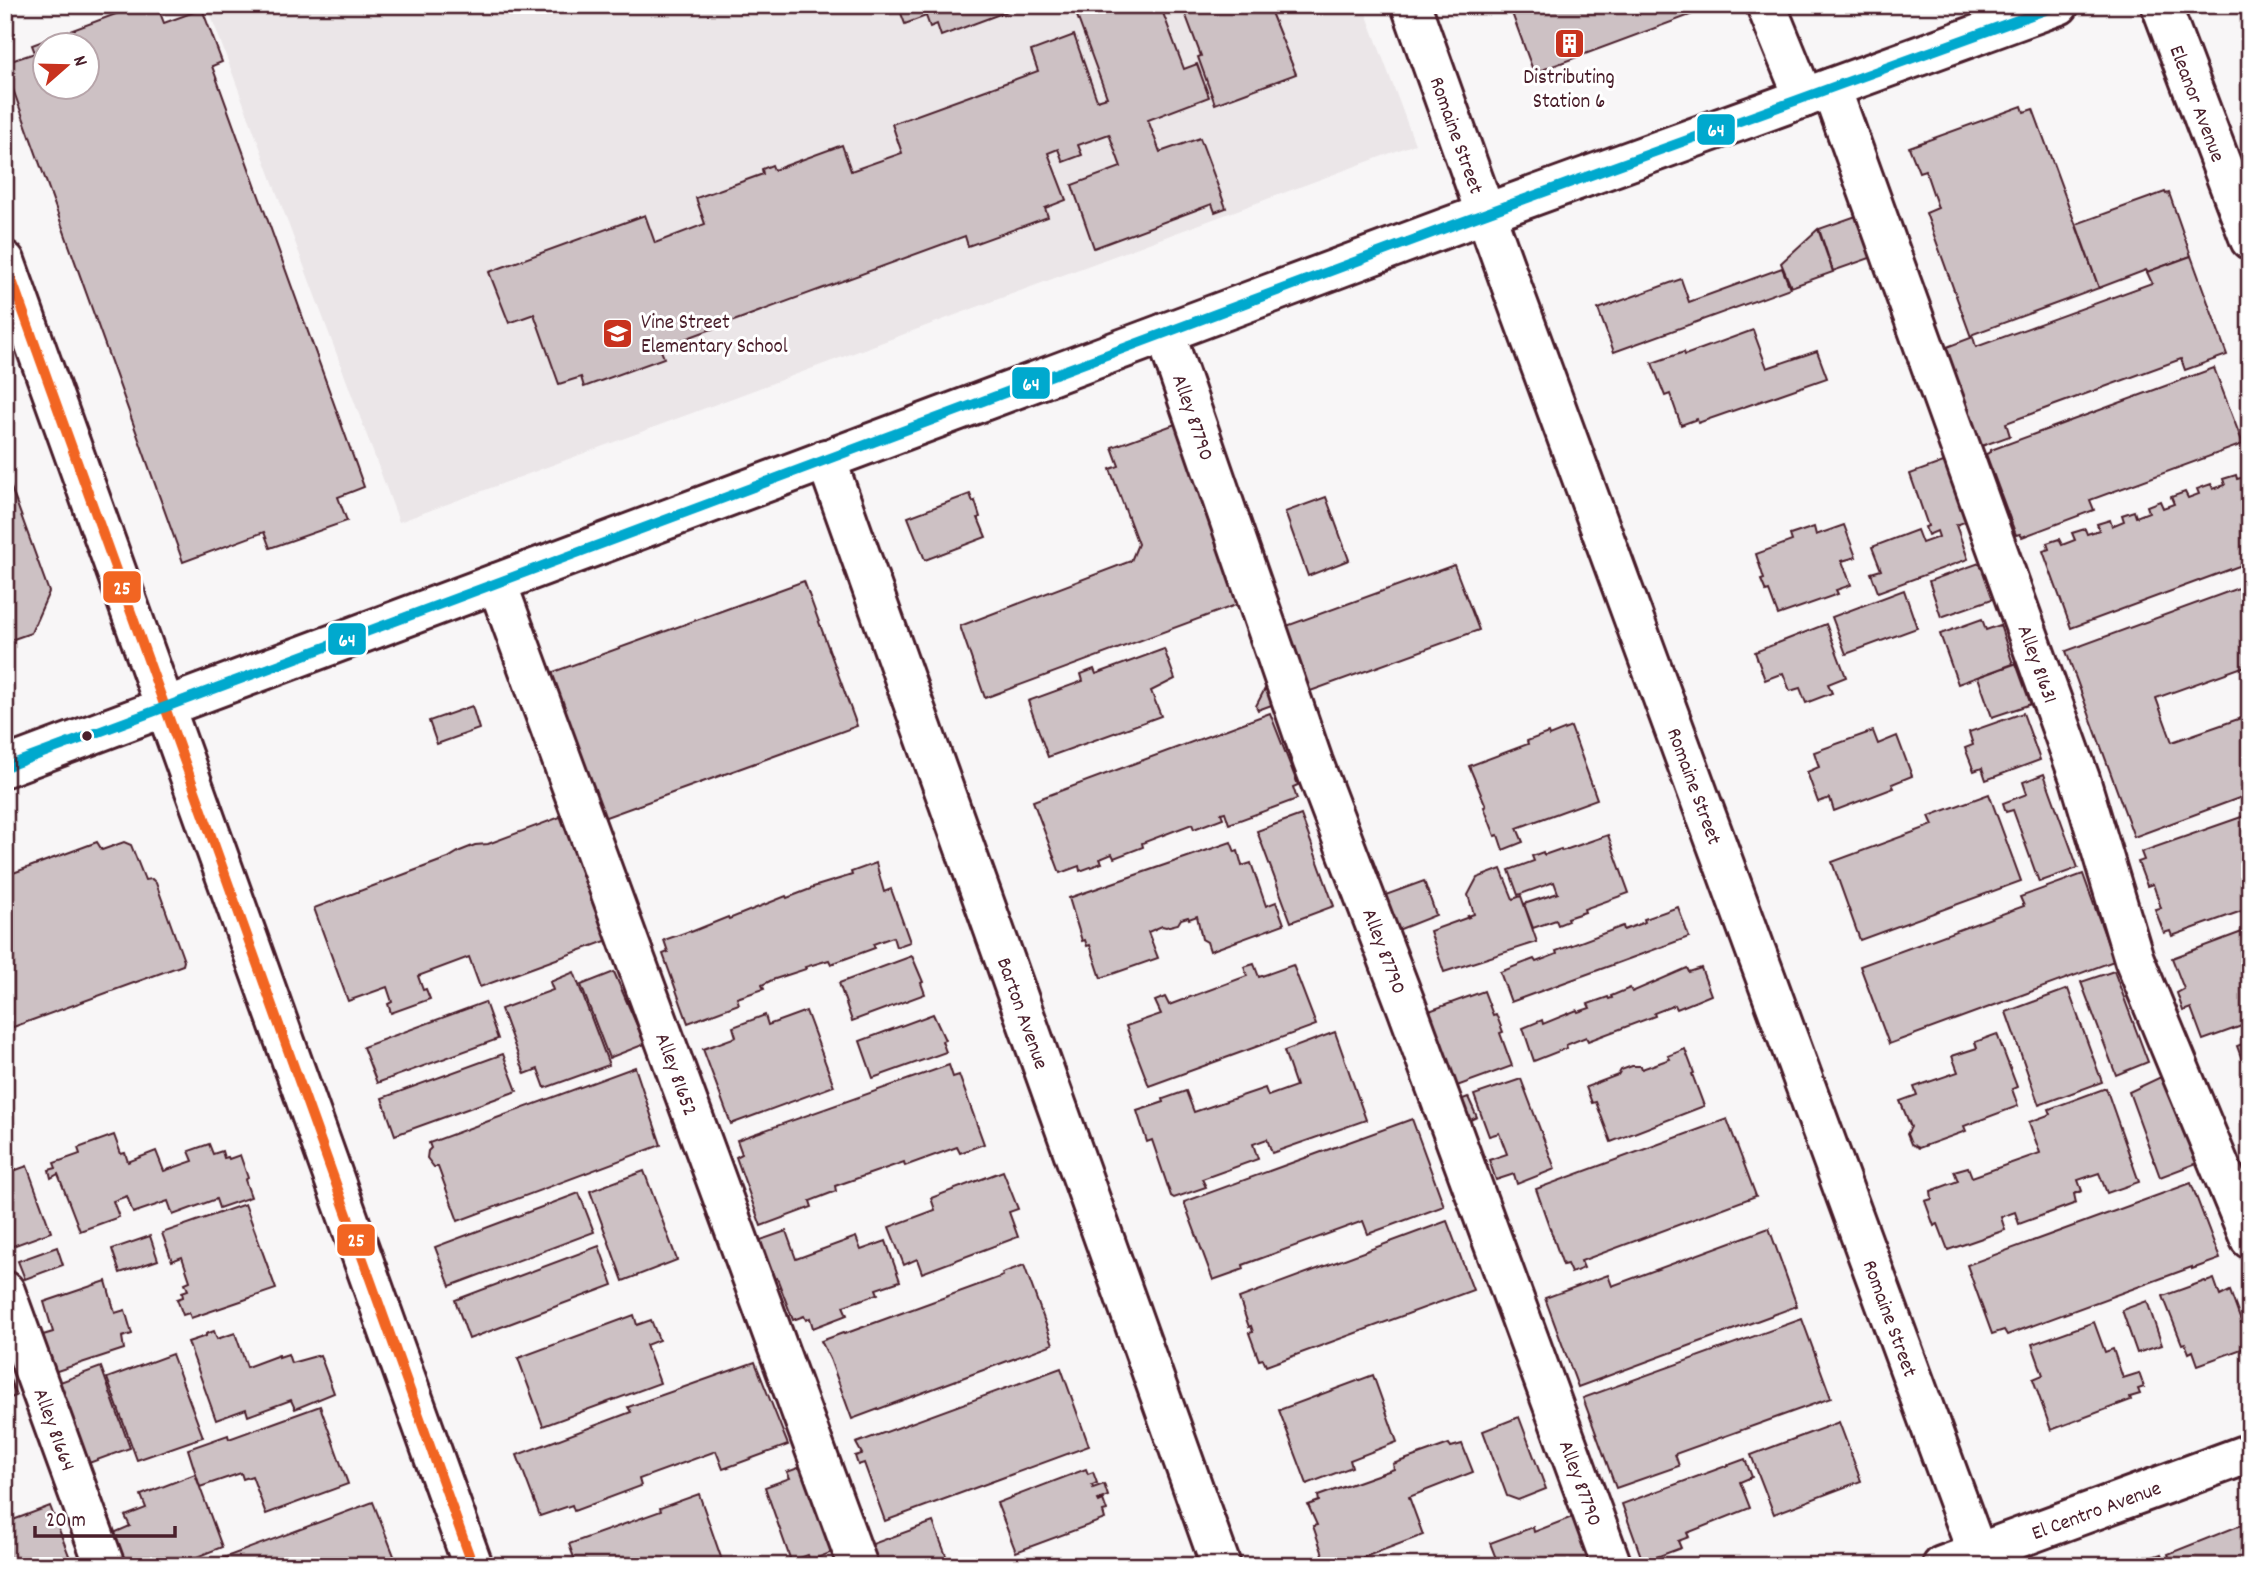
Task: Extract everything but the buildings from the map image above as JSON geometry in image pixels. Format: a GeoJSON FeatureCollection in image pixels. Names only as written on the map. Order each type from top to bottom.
{"type":"FeatureCollection","features":[{"type":"Feature","properties":{"kind":"street","name":"Romaine Street"},"geometry":{"type":"LineString","coordinates":[[1411,5],[1485,214],[1980,1559]]}},
{"type":"Feature","properties":{"kind":"street","name":"Alley 81631"},"geometry":{"type":"LineString","coordinates":[[1766,5],[1818,93],[2080,779],[2134,959],[2250,1239]]}},
{"type":"Feature","properties":{"kind":"street"},"geometry":{"type":"LineString","coordinates":[[5,767],[1485,214],[2059,5]]}},
{"type":"Feature","properties":{"kind":"street","name":"Eleanor Avenue"},"geometry":{"type":"LineString","coordinates":[[2161,5],[2250,240]]}},
{"type":"Feature","properties":{"kind":"street"},"geometry":{"type":"LineString","coordinates":[[5,261],[473,1566]]}},
{"type":"Feature","properties":{"kind":"street","name":"Alley 87790"},"geometry":{"type":"LineString","coordinates":[[1165,333],[1313,762],[1407,1008],[1612,1566]]}},
{"type":"Feature","properties":{"kind":"street","name":"Barton Avenue"},"geometry":{"type":"LineString","coordinates":[[826,460],[1221,1566]]}},
{"type":"Feature","properties":{"kind":"street","name":"Alley 81652"},"geometry":{"type":"LineString","coordinates":[[497,583],[858,1566]]}},
{"type":"Feature","properties":{"kind":"street","name":"Alley 81664"},"geometry":{"type":"LineString","coordinates":[[5,1291],[105,1566]]}},
{"type":"Feature","properties":{"kind":"street","name":"El Centro Avenue"},"geometry":{"type":"LineString","coordinates":[[1942,1566],[1980,1559],[2250,1453]]}},
{"type":"Feature","properties":{"kind":"shaded area","name":"Vine Street Elementary School"},"geometry":{"type":"Polygon","coordinates":[[[207,5],[1363,5],[1415,144],[399,522],[207,5]]]}},
{"type":"Feature","properties":{"kind":"transit line","name":"64"},"geometry":{"type":"LineString","coordinates":[[5,767],[1448,227],[2059,5]]}},
{"type":"Feature","properties":{"kind":"transit line","name":"25"},"geometry":{"type":"LineString","coordinates":[[5,261],[473,1566]]}},
{"type":"Feature","properties":{"kind":"place","name":"Distributing Station 6"},"geometry":{"type":"Point","coordinates":[1569,44]}},
{"type":"Feature","properties":{"kind":"place","name":"Vine Street Elementary School"},"geometry":{"type":"Point","coordinates":[618,333]}}]}
